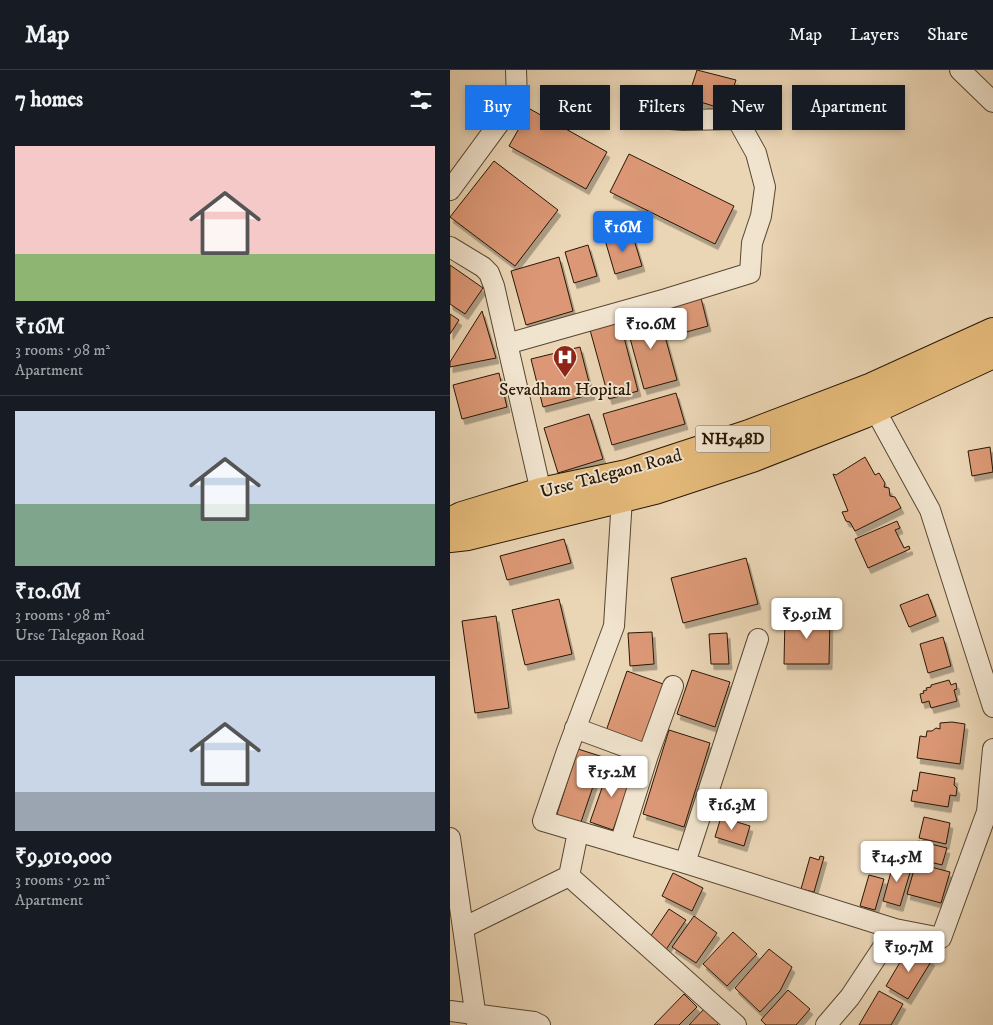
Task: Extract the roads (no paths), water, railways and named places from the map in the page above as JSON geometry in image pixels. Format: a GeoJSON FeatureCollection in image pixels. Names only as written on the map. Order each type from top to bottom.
{"type":"FeatureCollection","features":[{"type":"Feature","properties":{"kind":"highway","name":"Urse Talegaon Road"},"geometry":{"type":"LineString","coordinates":[[450,522],[462,516],[541,492],[627,474],[749,434],[869,399],[993,332]]}},
{"type":"Feature","properties":{"kind":"highway","name":"NH548D"},"geometry":{"type":"LineString","coordinates":[[450,538],[468,536],[655,490],[752,458],[869,399],[993,354]]}},
{"type":"Feature","properties":{"kind":"street"},"geometry":{"type":"LineString","coordinates":[[450,190],[517,99],[516,70]]}},
{"type":"Feature","properties":{"kind":"street"},"geometry":{"type":"LineString","coordinates":[[960,70],[993,102]]}},
{"type":"Feature","properties":{"kind":"street"},"geometry":{"type":"LineString","coordinates":[[507,344],[750,274],[752,243],[761,216],[765,187],[756,153],[737,119],[703,120]]}},
{"type":"Feature","properties":{"kind":"street"},"geometry":{"type":"LineString","coordinates":[[450,247],[483,267],[489,273],[494,286],[541,492]]}},
{"type":"Feature","properties":{"kind":"street"},"geometry":{"type":"LineString","coordinates":[[869,399],[930,510],[993,707]]}},
{"type":"Feature","properties":{"kind":"street"},"geometry":{"type":"LineString","coordinates":[[622,498],[614,626],[575,728],[543,821],[895,929],[941,938],[990,813],[993,749]]}},
{"type":"Feature","properties":{"kind":"street"},"geometry":{"type":"LineString","coordinates":[[685,863],[758,639]]}},
{"type":"Feature","properties":{"kind":"street"},"geometry":{"type":"LineString","coordinates":[[620,844],[672,686]]}},
{"type":"Feature","properties":{"kind":"street"},"geometry":{"type":"LineString","coordinates":[[575,728],[648,755]]}},
{"type":"Feature","properties":{"kind":"street"},"geometry":{"type":"LineString","coordinates":[[570,876],[578,832]]}},
{"type":"Feature","properties":{"kind":"street"},"geometry":{"type":"LineString","coordinates":[[450,838],[476,1020]]}},
{"type":"Feature","properties":{"kind":"street"},"geometry":{"type":"LineString","coordinates":[[463,928],[570,876]]}},
{"type":"Feature","properties":{"kind":"street"},"geometry":{"type":"LineString","coordinates":[[570,876],[736,1025]]}},
{"type":"Feature","properties":{"kind":"street"},"geometry":{"type":"LineString","coordinates":[[826,1025],[850,997],[895,929]]}},
{"type":"Feature","properties":{"kind":"street"},"geometry":{"type":"LineString","coordinates":[[450,1011],[476,1020],[534,1022],[540,1025]]}},
{"type":"Feature","properties":{"kind":"place","name":"Sevadham Hopital"},"geometry":{"type":"Point","coordinates":[565,378]}}]}
